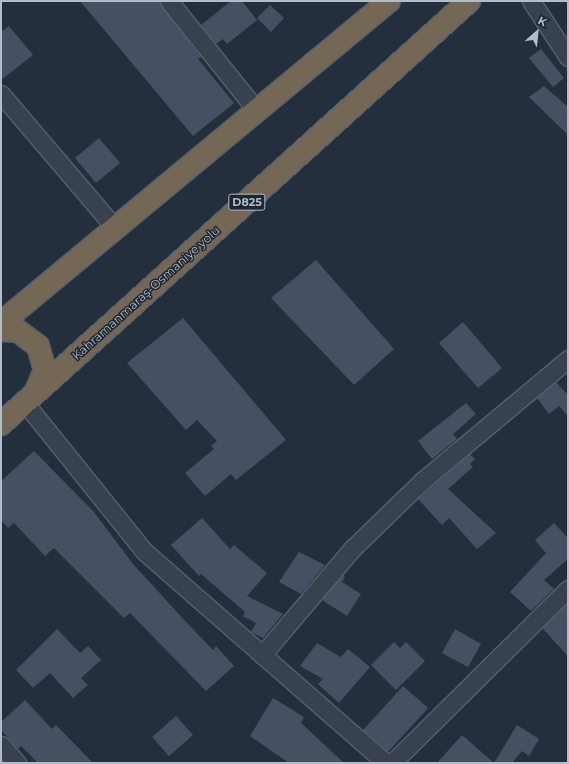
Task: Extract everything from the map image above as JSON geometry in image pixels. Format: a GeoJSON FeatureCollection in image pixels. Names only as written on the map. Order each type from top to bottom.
{"type":"FeatureCollection","features":[{"type":"Feature","properties":{"kind":"highway"},"geometry":{"type":"LineString","coordinates":[[1,323],[389,1]]}},
{"type":"Feature","properties":{"kind":"highway","name":"Kahramanmaraş-Osmaniye yolu"},"geometry":{"type":"LineString","coordinates":[[1,424],[469,1]]}},
{"type":"Feature","properties":{"kind":"highway"},"geometry":{"type":"LineString","coordinates":[[1,330],[18,331],[38,346],[45,370],[30,398],[25,401],[1,405]]}},
{"type":"Feature","properties":{"kind":"street"},"geometry":{"type":"LineString","coordinates":[[169,1],[258,111]]}},
{"type":"Feature","properties":{"kind":"street"},"geometry":{"type":"LineString","coordinates":[[531,1],[568,57]]}},
{"type":"Feature","properties":{"kind":"street"},"geometry":{"type":"LineString","coordinates":[[1,94],[116,229]]}},
{"type":"Feature","properties":{"kind":"street"},"geometry":{"type":"LineString","coordinates":[[262,655],[352,549],[422,481],[568,359]]}},
{"type":"Feature","properties":{"kind":"street"},"geometry":{"type":"LineString","coordinates":[[30,398],[145,552],[386,763]]}},
{"type":"Feature","properties":{"kind":"street"},"geometry":{"type":"LineString","coordinates":[[392,763],[568,589]]}},
{"type":"Feature","properties":{"kind":"street"},"geometry":{"type":"LineString","coordinates":[[1,745],[17,763]]}},
{"type":"Feature","properties":{"kind":"building"},"geometry":{"type":"Polygon","coordinates":[[[80,1],[159,1],[201,57],[198,59],[234,103],[193,136],[80,1]]]}},
{"type":"Feature","properties":{"kind":"building"},"geometry":{"type":"Polygon","coordinates":[[[231,1],[242,1],[257,20],[227,44],[223,39],[216,44],[201,25],[231,1]]]}},
{"type":"Feature","properties":{"kind":"building"},"geometry":{"type":"Polygon","coordinates":[[[270,5],[284,18],[271,32],[257,18],[270,5]]]}},
{"type":"Feature","properties":{"kind":"building"},"geometry":{"type":"Polygon","coordinates":[[[9,26],[33,55],[1,80],[1,32],[9,26]]]}},
{"type":"Feature","properties":{"kind":"building"},"geometry":{"type":"Polygon","coordinates":[[[541,49],[564,78],[553,87],[529,58],[541,49]]]}},
{"type":"Feature","properties":{"kind":"building"},"geometry":{"type":"Polygon","coordinates":[[[544,86],[568,107],[568,135],[529,97],[544,86]]]}},
{"type":"Feature","properties":{"kind":"building"},"geometry":{"type":"Polygon","coordinates":[[[99,138],[120,163],[96,183],[75,158],[99,138]]]}},
{"type":"Feature","properties":{"kind":"building"},"geometry":{"type":"Polygon","coordinates":[[[316,260],[394,349],[354,385],[271,298],[316,260]]]}},
{"type":"Feature","properties":{"kind":"building"},"geometry":{"type":"Polygon","coordinates":[[[183,318],[286,440],[236,480],[231,474],[205,496],[185,473],[214,449],[211,446],[217,441],[197,420],[186,430],[127,363],[183,318]]]}},
{"type":"Feature","properties":{"kind":"building"},"geometry":{"type":"Polygon","coordinates":[[[463,322],[502,368],[478,388],[439,343],[463,322]]]}},
{"type":"Feature","properties":{"kind":"building"},"geometry":{"type":"Polygon","coordinates":[[[556,382],[568,395],[568,416],[559,406],[549,414],[537,398],[556,382]]]}},
{"type":"Feature","properties":{"kind":"building"},"geometry":{"type":"Polygon","coordinates":[[[466,403],[476,414],[453,434],[457,439],[432,459],[418,441],[466,403]]]}},
{"type":"Feature","properties":{"kind":"building"},"geometry":{"type":"Polygon","coordinates":[[[34,451],[94,512],[133,564],[188,624],[213,650],[216,646],[234,666],[206,691],[130,613],[124,618],[54,548],[45,556],[14,523],[8,528],[1,520],[1,481],[34,451]]]}},
{"type":"Feature","properties":{"kind":"building"},"geometry":{"type":"Polygon","coordinates":[[[470,454],[475,459],[470,464],[473,467],[448,489],[496,533],[477,549],[449,518],[442,525],[418,499],[470,454]]]}},
{"type":"Feature","properties":{"kind":"building"},"geometry":{"type":"Polygon","coordinates":[[[202,518],[230,549],[234,545],[267,573],[247,596],[283,614],[263,638],[251,632],[256,623],[243,616],[245,612],[201,574],[199,576],[171,545],[202,518]]]}},
{"type":"Feature","properties":{"kind":"building"},"geometry":{"type":"Polygon","coordinates":[[[554,523],[568,538],[568,559],[544,580],[554,589],[531,611],[510,592],[546,553],[535,540],[554,523]]]}},
{"type":"Feature","properties":{"kind":"building"},"geometry":{"type":"Polygon","coordinates":[[[299,552],[325,565],[301,594],[279,582],[299,552]]]}},
{"type":"Feature","properties":{"kind":"building"},"geometry":{"type":"Polygon","coordinates":[[[343,575],[345,577],[342,582],[361,594],[347,616],[322,600],[343,575]]]}},
{"type":"Feature","properties":{"kind":"building"},"geometry":{"type":"Polygon","coordinates":[[[568,603],[568,656],[542,628],[568,603]]]}},
{"type":"Feature","properties":{"kind":"building"},"geometry":{"type":"Polygon","coordinates":[[[57,629],[80,653],[88,646],[101,660],[81,678],[88,685],[73,698],[50,673],[33,688],[16,670],[57,629]]]}},
{"type":"Feature","properties":{"kind":"building"},"geometry":{"type":"Polygon","coordinates":[[[455,629],[481,644],[468,667],[442,653],[455,629]]]}},
{"type":"Feature","properties":{"kind":"building"},"geometry":{"type":"Polygon","coordinates":[[[394,642],[400,648],[406,642],[425,661],[396,690],[371,665],[394,642]]]}},
{"type":"Feature","properties":{"kind":"building"},"geometry":{"type":"Polygon","coordinates":[[[317,643],[341,657],[348,649],[370,667],[339,703],[318,684],[323,679],[300,666],[317,643]]]}},
{"type":"Feature","properties":{"kind":"building"},"geometry":{"type":"Polygon","coordinates":[[[403,686],[428,708],[388,752],[363,730],[403,686]]]}},
{"type":"Feature","properties":{"kind":"building"},"geometry":{"type":"Polygon","coordinates":[[[273,698],[304,717],[301,723],[344,763],[289,763],[250,736],[273,698]]]}},
{"type":"Feature","properties":{"kind":"building"},"geometry":{"type":"Polygon","coordinates":[[[25,700],[52,729],[56,725],[93,763],[38,763],[21,746],[18,749],[1,730],[1,722],[25,700]]]}},
{"type":"Feature","properties":{"kind":"building"},"geometry":{"type":"Polygon","coordinates":[[[176,716],[193,735],[169,756],[152,737],[176,716]]]}},
{"type":"Feature","properties":{"kind":"building"},"geometry":{"type":"Polygon","coordinates":[[[517,725],[539,739],[529,756],[522,751],[512,763],[494,763],[517,725]]]}},
{"type":"Feature","properties":{"kind":"building"},"geometry":{"type":"Polygon","coordinates":[[[462,735],[494,763],[437,763],[462,735]]]}}]}
